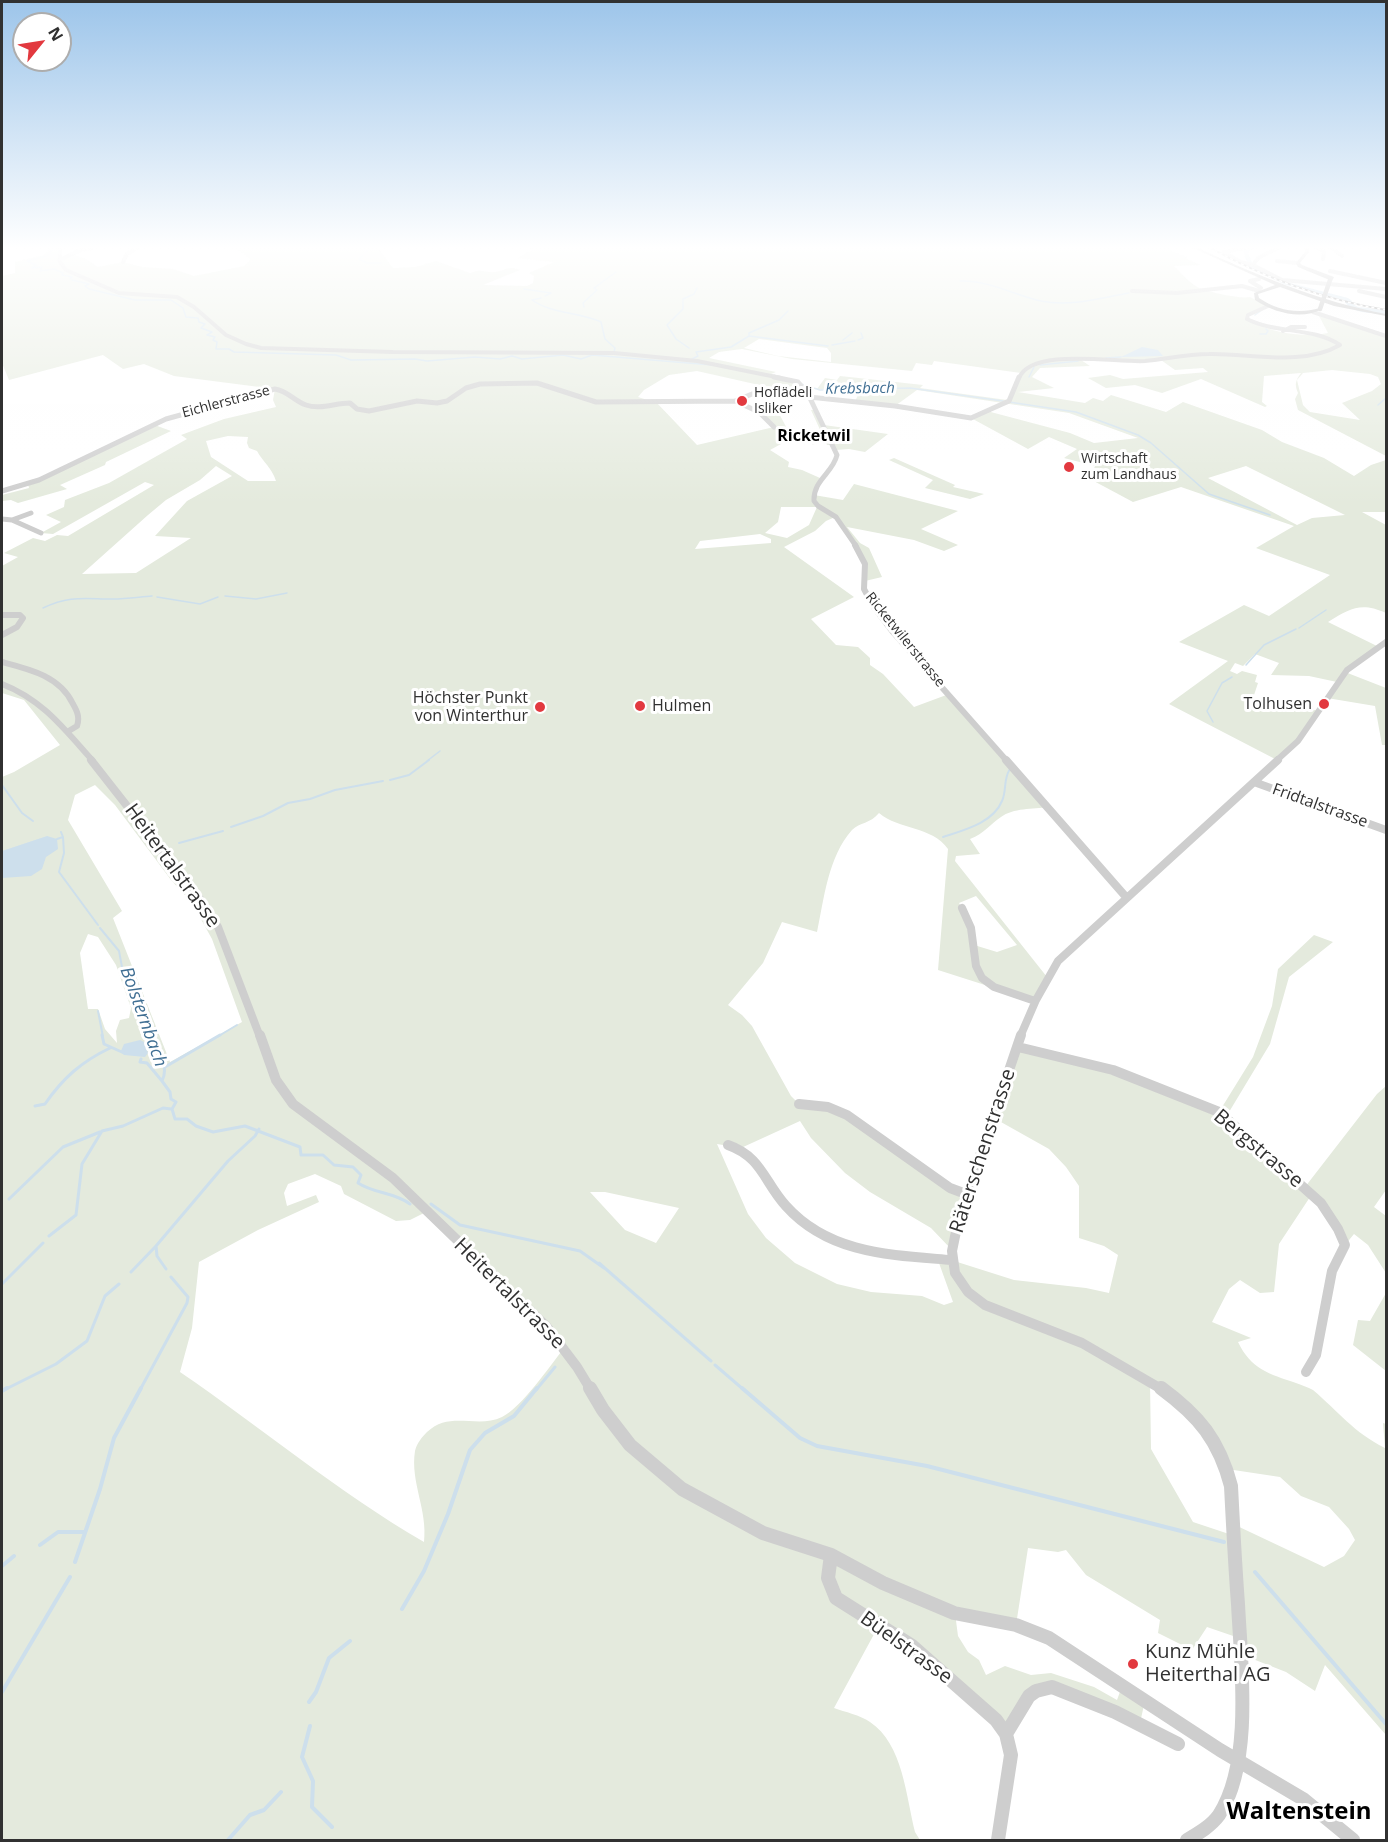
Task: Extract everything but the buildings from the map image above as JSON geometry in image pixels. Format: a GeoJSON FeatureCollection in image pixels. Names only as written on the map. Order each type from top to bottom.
{"type":"FeatureCollection","features":[{"type":"Feature","properties":{"kind":"street","name":"Ricketwilerstrasse"},"geometry":{"type":"LineString","coordinates":[[221,333],[244,345],[261,348],[393,352],[614,353],[714,363],[780,377],[801,385],[837,455],[836,462],[824,474],[816,488],[814,502],[817,507],[835,517],[863,558],[867,573],[863,587],[865,593],[992,744],[1126,897]]}},
{"type":"Feature","properties":{"kind":"street"},"geometry":{"type":"LineString","coordinates":[[809,397],[895,406],[971,418],[1008,402],[1022,371],[1035,364],[1060,360],[1143,361],[1208,354],[1287,358],[1333,349],[1340,345],[1329,339],[1294,333]]}},
{"type":"Feature","properties":{"kind":"street","name":"Eichlerstrasse"},"geometry":{"type":"LineString","coordinates":[[2,491],[39,480],[166,419],[275,389],[288,391],[302,404],[310,406],[350,403],[362,411],[417,401],[430,403],[447,401],[466,388],[480,384],[526,382],[543,384],[596,402],[735,401],[752,394],[809,397]]}},
{"type":"Feature","properties":{"kind":"street"},"geometry":{"type":"LineString","coordinates":[[735,401],[759,412],[774,427]]}},
{"type":"Feature","properties":{"kind":"street"},"geometry":{"type":"LineString","coordinates":[[2,519],[12,520],[31,513]]}},
{"type":"Feature","properties":{"kind":"street"},"geometry":{"type":"LineString","coordinates":[[12,520],[40,533]]}},
{"type":"Feature","properties":{"kind":"street"},"geometry":{"type":"LineString","coordinates":[[2,615],[20,615],[23,618],[14,629],[2,635]]}},
{"type":"Feature","properties":{"kind":"street"},"geometry":{"type":"LineString","coordinates":[[1309,726],[1347,670],[1386,642]]}},
{"type":"Feature","properties":{"kind":"street"},"geometry":{"type":"LineString","coordinates":[[2,662],[46,675],[58,683],[73,703],[79,719],[77,726],[67,732]]}},
{"type":"Feature","properties":{"kind":"street","name":"Heitertalstrasse"},"geometry":{"type":"LineString","coordinates":[[2,684],[38,701],[67,732],[149,831],[218,927],[276,1080],[293,1104],[393,1178],[546,1326],[577,1367],[603,1410],[630,1444],[651,1464],[682,1488],[763,1533],[831,1555],[914,1598],[954,1613],[1016,1625],[1049,1638],[1303,1799],[1353,1840]]}},
{"type":"Feature","properties":{"kind":"street","name":"Räterschenstrasse"},"geometry":{"type":"LineString","coordinates":[[951,1260],[951,1249],[977,1156],[1035,1000],[1058,961],[1298,741],[1309,726]]}},
{"type":"Feature","properties":{"kind":"street","name":"Fridtalstrasse"},"geometry":{"type":"LineString","coordinates":[[1254,782],[1386,830]]}},
{"type":"Feature","properties":{"kind":"street"},"geometry":{"type":"LineString","coordinates":[[962,908],[971,928],[976,966],[982,978],[994,987],[1035,1000]]}},
{"type":"Feature","properties":{"kind":"street","name":"Bergstrasse"},"geometry":{"type":"LineString","coordinates":[[1018,1047],[1082,1060],[1113,1070],[1219,1112],[1321,1203],[1338,1229],[1345,1245],[1332,1271],[1316,1354],[1306,1372]]}},
{"type":"Feature","properties":{"kind":"street"},"geometry":{"type":"LineString","coordinates":[[799,1104],[828,1107],[847,1115],[950,1188],[966,1194]]}},
{"type":"Feature","properties":{"kind":"street"},"geometry":{"type":"LineString","coordinates":[[728,1144],[750,1154],[786,1207],[806,1226],[827,1239],[864,1252],[951,1260],[963,1286],[974,1298],[988,1307],[1056,1332],[1099,1351],[1150,1381],[1193,1412],[1219,1448],[1231,1486],[1242,1720],[1237,1769],[1221,1812],[1211,1824],[1187,1840]]}},
{"type":"Feature","properties":{"kind":"street","name":"Büelstrasse"},"geometry":{"type":"LineString","coordinates":[[831,1555],[826,1573],[828,1586],[836,1598],[912,1646],[996,1720],[1006,1734]]}},
{"type":"Feature","properties":{"kind":"street"},"geometry":{"type":"LineString","coordinates":[[998,1840],[1011,1755],[1006,1734],[1013,1726],[1024,1703],[1035,1692],[1053,1687],[1171,1737],[1178,1744]]}},
{"type":"Feature","properties":{"kind":"shaded area"},"geometry":{"type":"Polygon","coordinates":[[[2,333],[1285,333],[1308,335],[1376,333],[1386,336],[1386,456],[1298,410],[1295,399],[1298,393],[1296,385],[1297,380],[1301,373],[1264,376],[1262,402],[1267,406],[1265,407],[1201,379],[1162,393],[1135,385],[1106,388],[1088,378],[1110,375],[1123,379],[1208,372],[1203,368],[1175,370],[1161,360],[1081,360],[1090,366],[1040,368],[1032,377],[1054,388],[1018,392],[1085,403],[1093,398],[1103,401],[1111,395],[1166,412],[1183,402],[1262,430],[1282,442],[1324,458],[1354,476],[1371,465],[1386,460],[1386,512],[1362,512],[1386,525],[1386,613],[1370,608],[1356,608],[1328,622],[1379,647],[1345,672],[1386,688],[1386,745],[1382,745],[1375,706],[1327,698],[1337,682],[1309,676],[1271,675],[1279,663],[1255,654],[1243,666],[1235,663],[1230,671],[1237,674],[1242,671],[1257,675],[1255,682],[1258,683],[1252,701],[1288,712],[1294,712],[1296,706],[1319,711],[1309,726],[1277,760],[1169,704],[1228,661],[1179,642],[1244,605],[1269,616],[1330,575],[1256,548],[1294,526],[1181,487],[1133,502],[1090,479],[1095,466],[1064,458],[1077,449],[1049,437],[1028,449],[971,418],[987,411],[1070,433],[1094,443],[1138,438],[1069,413],[917,390],[895,406],[855,402],[859,392],[817,389],[825,378],[837,380],[840,376],[923,385],[920,388],[1007,400],[1021,373],[934,361],[932,365],[916,363],[912,371],[792,359],[742,349],[719,352],[709,358],[776,372],[771,374],[803,387],[768,387],[697,371],[669,375],[644,390],[638,397],[657,403],[697,445],[774,427],[759,412],[776,408],[790,434],[815,445],[792,438],[770,450],[789,462],[788,467],[820,478],[814,495],[843,500],[854,484],[958,511],[921,529],[958,545],[944,551],[914,540],[847,527],[860,543],[869,548],[882,577],[865,581],[867,566],[835,517],[826,521],[815,531],[784,547],[854,597],[811,619],[836,645],[858,647],[870,658],[870,665],[883,674],[914,707],[949,694],[1048,807],[1017,810],[1006,814],[970,839],[980,854],[956,856],[955,861],[1047,977],[1035,1001],[938,970],[948,849],[933,836],[896,823],[879,813],[852,830],[837,853],[828,879],[817,932],[782,922],[763,963],[728,1005],[752,1026],[791,1096],[799,1104],[828,1107],[966,1194],[951,1249],[931,1228],[870,1192],[845,1173],[811,1138],[800,1121],[741,1148],[717,1144],[748,1214],[766,1238],[795,1263],[837,1284],[871,1292],[922,1296],[944,1305],[953,1302],[939,1263],[951,1260],[1014,1280],[1086,1288],[1109,1293],[1118,1255],[1104,1246],[1079,1238],[1079,1186],[1066,1167],[1049,1149],[992,1117],[1018,1047],[1082,1060],[1219,1112],[1253,1057],[1272,1006],[1278,969],[1314,935],[1333,942],[1289,977],[1270,1044],[1226,1117],[1305,1187],[1377,1094],[1386,1086],[1386,1190],[1374,1207],[1386,1216],[1386,1273],[1368,1245],[1354,1234],[1345,1245],[1312,1194],[1279,1244],[1274,1292],[1260,1293],[1240,1280],[1229,1289],[1212,1322],[1251,1338],[1238,1342],[1255,1364],[1269,1373],[1313,1390],[1355,1428],[1385,1448],[1383,1423],[1386,1424],[1386,1735],[1325,1665],[1315,1691],[1286,1672],[1240,1654],[1239,1638],[1207,1627],[1192,1650],[1158,1633],[1160,1620],[1086,1575],[1066,1550],[1058,1552],[1028,1548],[1016,1625],[955,1613],[958,1636],[968,1652],[979,1660],[986,1675],[1005,1666],[1031,1675],[1051,1673],[1094,1687],[1117,1700],[1121,1689],[1144,1705],[1140,1723],[1078,1697],[1035,1692],[1006,1734],[879,1625],[834,1708],[870,1722],[890,1743],[902,1772],[915,1832],[920,1840],[2,1840],[2,777],[60,745],[24,700],[2,693],[2,566],[18,557],[4,553],[33,538],[45,541],[57,535],[68,536],[154,485],[145,482],[53,534],[41,533],[61,522],[46,515],[64,507],[65,500],[109,483],[187,439],[181,435],[224,419],[276,407],[273,400],[275,389],[174,376],[144,364],[123,369],[103,355],[9,380],[2,363],[2,333]],[[759,339],[744,348],[778,356],[831,362],[831,353],[827,348],[759,339]],[[1332,370],[1303,373],[1297,380],[1303,405],[1310,412],[1360,420],[1342,403],[1372,391],[1381,384],[1378,377],[1370,374],[1332,370]],[[228,436],[206,441],[211,457],[248,481],[276,481],[257,451],[249,448],[248,437],[228,436]],[[216,466],[200,480],[166,500],[82,574],[136,573],[191,538],[155,536],[187,501],[232,476],[216,466]],[[1246,466],[1208,478],[1297,525],[1312,518],[1345,515],[1246,466]],[[781,507],[778,522],[765,533],[787,538],[809,525],[817,507],[781,507]],[[760,534],[700,541],[695,549],[771,543],[771,539],[760,534]],[[95,785],[75,795],[68,820],[122,911],[113,918],[170,1062],[242,1022],[212,939],[192,903],[171,880],[115,805],[95,785]],[[976,896],[959,903],[969,920],[974,945],[997,952],[1017,945],[976,896]],[[88,934],[80,953],[88,1009],[98,1009],[105,1029],[117,1043],[116,1031],[120,1020],[129,1018],[131,1008],[116,965],[98,937],[88,934]],[[315,1174],[288,1184],[284,1193],[287,1206],[316,1195],[319,1202],[258,1230],[199,1262],[192,1328],[180,1372],[361,1502],[424,1542],[424,1519],[414,1462],[415,1451],[420,1440],[427,1432],[445,1422],[493,1420],[510,1412],[527,1396],[564,1348],[428,1211],[410,1220],[396,1221],[344,1194],[341,1186],[315,1174]],[[590,1192],[625,1230],[656,1243],[679,1208],[605,1192],[590,1192]],[[1150,1382],[1151,1449],[1193,1522],[1232,1535],[1233,1524],[1324,1567],[1344,1556],[1355,1540],[1349,1529],[1329,1507],[1301,1496],[1280,1477],[1227,1469],[1219,1448],[1150,1382]]]}},
{"type":"Feature","properties":{"kind":"shaded area"},"geometry":{"type":"Polygon","coordinates":[[[811,410],[816,410],[824,425],[888,434],[865,452],[849,449],[836,450],[834,445],[827,445],[811,410]]]}},
{"type":"Feature","properties":{"kind":"shaded area"},"geometry":{"type":"Polygon","coordinates":[[[152,424],[171,431],[60,485],[67,489],[18,503],[11,500],[2,501],[2,495],[29,488],[28,484],[152,424]]]}},
{"type":"Feature","properties":{"kind":"shaded area"},"geometry":{"type":"Polygon","coordinates":[[[894,458],[955,485],[953,487],[984,494],[970,499],[925,488],[933,480],[889,460],[894,458]]]}},
{"type":"Feature","properties":{"kind":"shaded area"},"geometry":{"type":"Polygon","coordinates":[[[1386,1293],[1386,1371],[1353,1345],[1358,1320],[1370,1321],[1386,1293]]]}},
{"type":"Feature","properties":{"kind":"water"},"geometry":{"type":"Polygon","coordinates":[[[1142,347],[1158,350],[1163,356],[1121,357],[1142,347]]]}},
{"type":"Feature","properties":{"kind":"water"},"geometry":{"type":"Polygon","coordinates":[[[47,836],[57,839],[58,849],[46,857],[42,869],[31,876],[2,878],[2,851],[47,836]]]}},
{"type":"Feature","properties":{"kind":"water"},"geometry":{"type":"Polygon","coordinates":[[[140,1040],[144,1042],[148,1053],[145,1057],[124,1055],[121,1051],[124,1044],[140,1040]]]}},
{"type":"Feature","properties":{"kind":"waterway","name":"Krebsbach"},"geometry":{"type":"LineString","coordinates":[[210,333],[207,335],[215,337],[213,340],[217,342],[216,349],[229,349],[234,352],[336,355],[351,360],[415,359],[427,361],[475,357],[500,359],[512,356],[522,359],[563,355],[581,359],[592,355],[712,365]]}},
{"type":"Feature","properties":{"kind":"waterway"},"geometry":{"type":"LineString","coordinates":[[604,333],[605,339],[615,348],[614,352]]}},
{"type":"Feature","properties":{"kind":"waterway"},"geometry":{"type":"LineString","coordinates":[[672,333],[676,339],[689,348]]}},
{"type":"Feature","properties":{"kind":"waterway"},"geometry":{"type":"LineString","coordinates":[[843,340],[852,333]]}},
{"type":"Feature","properties":{"kind":"waterway"},"geometry":{"type":"LineString","coordinates":[[858,340],[863,338],[861,333]]}},
{"type":"Feature","properties":{"kind":"waterway"},"geometry":{"type":"LineString","coordinates":[[1260,334],[1267,333]]}},
{"type":"Feature","properties":{"kind":"waterway"},"geometry":{"type":"LineString","coordinates":[[692,359],[698,356],[696,352],[731,347],[749,336]]}},
{"type":"Feature","properties":{"kind":"waterway"},"geometry":{"type":"LineString","coordinates":[[749,336],[828,346]]}},
{"type":"Feature","properties":{"kind":"waterway"},"geometry":{"type":"LineString","coordinates":[[832,345],[855,341]]}},
{"type":"Feature","properties":{"kind":"waterway"},"geometry":{"type":"LineString","coordinates":[[1106,358],[1121,357]]}},
{"type":"Feature","properties":{"kind":"waterway"},"geometry":{"type":"LineString","coordinates":[[1040,365],[1078,361]]}},
{"type":"Feature","properties":{"kind":"waterway"},"geometry":{"type":"LineString","coordinates":[[1029,377],[1034,367]]}},
{"type":"Feature","properties":{"kind":"waterway","name":"Krebsbach"},"geometry":{"type":"LineString","coordinates":[[801,384],[820,390],[910,388],[1003,401]]}},
{"type":"Feature","properties":{"kind":"waterway"},"geometry":{"type":"LineString","coordinates":[[1378,405],[1386,398]]}},
{"type":"Feature","properties":{"kind":"waterway","name":"Krebsbach"},"geometry":{"type":"LineString","coordinates":[[1009,402],[1076,412],[1138,435],[1151,443],[1209,494],[1270,515]]}},
{"type":"Feature","properties":{"kind":"waterway"},"geometry":{"type":"LineString","coordinates":[[225,596],[256,599],[287,593]]}},
{"type":"Feature","properties":{"kind":"waterway"},"geometry":{"type":"LineString","coordinates":[[43,608],[70,599],[152,596]]}},
{"type":"Feature","properties":{"kind":"waterway"},"geometry":{"type":"LineString","coordinates":[[157,597],[200,604],[218,597]]}},
{"type":"Feature","properties":{"kind":"waterway"},"geometry":{"type":"LineString","coordinates":[[1299,628],[1326,610]]}},
{"type":"Feature","properties":{"kind":"waterway"},"geometry":{"type":"LineString","coordinates":[[1246,665],[1264,645],[1296,629]]}},
{"type":"Feature","properties":{"kind":"waterway"},"geometry":{"type":"LineString","coordinates":[[1213,722],[1207,711],[1222,683],[1232,677]]}},
{"type":"Feature","properties":{"kind":"waterway"},"geometry":{"type":"LineString","coordinates":[[427,761],[440,751]]}},
{"type":"Feature","properties":{"kind":"waterway"},"geometry":{"type":"LineString","coordinates":[[390,780],[409,775],[429,760]]}},
{"type":"Feature","properties":{"kind":"waterway"},"geometry":{"type":"LineString","coordinates":[[943,837],[977,825],[998,809],[1010,769]]}},
{"type":"Feature","properties":{"kind":"waterway"},"geometry":{"type":"LineString","coordinates":[[231,827],[263,816],[288,803],[310,799],[335,790],[383,781]]}},
{"type":"Feature","properties":{"kind":"waterway","name":"Bolsternbach"},"geometry":{"type":"LineString","coordinates":[[2,785],[22,813],[33,821]]}},
{"type":"Feature","properties":{"kind":"waterway"},"geometry":{"type":"LineString","coordinates":[[179,843],[223,831]]}},
{"type":"Feature","properties":{"kind":"waterway","name":"Bolsternbach"},"geometry":{"type":"LineString","coordinates":[[61,832],[63,837]]}},
{"type":"Feature","properties":{"kind":"waterway","name":"Bolsternbach"},"geometry":{"type":"LineString","coordinates":[[57,839],[63,837]]}},
{"type":"Feature","properties":{"kind":"waterway","name":"Bolsternbach"},"geometry":{"type":"LineString","coordinates":[[63,837],[64,853],[59,872],[98,925]]}},
{"type":"Feature","properties":{"kind":"waterway","name":"Bolsternbach"},"geometry":{"type":"LineString","coordinates":[[100,928],[119,951],[122,967],[139,999],[137,1007],[151,1036]]}},
{"type":"Feature","properties":{"kind":"waterway"},"geometry":{"type":"LineString","coordinates":[[98,1011],[103,1037]]}},
{"type":"Feature","properties":{"kind":"waterway"},"geometry":{"type":"LineString","coordinates":[[217,1037],[237,1025]]}},
{"type":"Feature","properties":{"kind":"waterway"},"geometry":{"type":"LineString","coordinates":[[102,1035],[104,1044],[124,1053]]}},
{"type":"Feature","properties":{"kind":"waterway"},"geometry":{"type":"LineString","coordinates":[[165,1067],[220,1035]]}},
{"type":"Feature","properties":{"kind":"waterway","name":"Bolsternbach"},"geometry":{"type":"LineString","coordinates":[[151,1036],[164,1064],[162,1081]]}},
{"type":"Feature","properties":{"kind":"waterway"},"geometry":{"type":"LineString","coordinates":[[35,1106],[45,1104],[73,1072],[110,1048]]}},
{"type":"Feature","properties":{"kind":"waterway"},"geometry":{"type":"LineString","coordinates":[[141,1059],[140,1062],[147,1063],[162,1081]]}},
{"type":"Feature","properties":{"kind":"waterway","name":"Bolsternbach"},"geometry":{"type":"LineString","coordinates":[[162,1081],[170,1092],[171,1099],[176,1102],[172,1109],[175,1119],[187,1119],[196,1126],[213,1132],[245,1126],[258,1131]]}},
{"type":"Feature","properties":{"kind":"waterway"},"geometry":{"type":"LineString","coordinates":[[49,1236],[76,1215],[82,1164],[102,1131],[123,1126],[163,1108],[171,1109]]}},
{"type":"Feature","properties":{"kind":"waterway"},"geometry":{"type":"LineString","coordinates":[[156,1246],[228,1161],[258,1131]]}},
{"type":"Feature","properties":{"kind":"waterway","name":"Bolsternbach"},"geometry":{"type":"LineString","coordinates":[[258,1131],[300,1147],[301,1155],[323,1155],[334,1165],[353,1167],[361,1175],[358,1183],[398,1197],[410,1204]]}},
{"type":"Feature","properties":{"kind":"waterway"},"geometry":{"type":"LineString","coordinates":[[9,1199],[63,1147],[100,1132]]}},
{"type":"Feature","properties":{"kind":"waterway"},"geometry":{"type":"LineString","coordinates":[[431,1204],[460,1225],[580,1251],[604,1268],[599,1263],[711,1361]]}},
{"type":"Feature","properties":{"kind":"waterway"},"geometry":{"type":"LineString","coordinates":[[2,1284],[43,1243]]}},
{"type":"Feature","properties":{"kind":"waterway"},"geometry":{"type":"LineString","coordinates":[[131,1272],[156,1246]]}},
{"type":"Feature","properties":{"kind":"waterway"},"geometry":{"type":"LineString","coordinates":[[156,1246],[157,1256],[166,1269]]}},
{"type":"Feature","properties":{"kind":"waterway"},"geometry":{"type":"LineString","coordinates":[[140,1390],[187,1303],[188,1297],[171,1277]]}},
{"type":"Feature","properties":{"kind":"waterway"},"geometry":{"type":"LineString","coordinates":[[4,1390],[56,1364],[87,1341],[105,1296],[119,1284]]}},
{"type":"Feature","properties":{"kind":"waterway"},"geometry":{"type":"LineString","coordinates":[[715,1365],[744,1390]]}},
{"type":"Feature","properties":{"kind":"waterway"},"geometry":{"type":"LineString","coordinates":[[536,1390],[555,1367]]}},
{"type":"Feature","properties":{"kind":"waterway"},"geometry":{"type":"LineString","coordinates":[[2,1391],[7,1388]]}},
{"type":"Feature","properties":{"kind":"waterway"},"geometry":{"type":"LineString","coordinates":[[75,1562],[100,1489],[114,1438],[141,1388]]}},
{"type":"Feature","properties":{"kind":"waterway"},"geometry":{"type":"LineString","coordinates":[[402,1609],[424,1571],[448,1514],[470,1450],[485,1433],[514,1416],[537,1388]]}},
{"type":"Feature","properties":{"kind":"waterway"},"geometry":{"type":"LineString","coordinates":[[742,1388],[800,1438],[817,1446],[927,1466],[1224,1542]]}},
{"type":"Feature","properties":{"kind":"waterway"},"geometry":{"type":"LineString","coordinates":[[40,1545],[58,1532],[84,1532]]}},
{"type":"Feature","properties":{"kind":"waterway"},"geometry":{"type":"LineString","coordinates":[[2,1566],[14,1556]]}},
{"type":"Feature","properties":{"kind":"waterway"},"geometry":{"type":"LineString","coordinates":[[1255,1572],[1386,1724]]}},
{"type":"Feature","properties":{"kind":"waterway"},"geometry":{"type":"LineString","coordinates":[[2,1692],[70,1577]]}},
{"type":"Feature","properties":{"kind":"waterway"},"geometry":{"type":"LineString","coordinates":[[309,1702],[316,1692],[329,1658],[350,1641]]}},
{"type":"Feature","properties":{"kind":"waterway"},"geometry":{"type":"LineString","coordinates":[[310,1726],[302,1757],[313,1781],[312,1807],[332,1827]]}},
{"type":"Feature","properties":{"kind":"waterway"},"geometry":{"type":"LineString","coordinates":[[228,1840],[250,1815],[264,1810],[281,1792]]}},
{"type":"Feature","properties":{"kind":"place","name":"Hoflädeli Isliker"},"geometry":{"type":"Point","coordinates":[742,401]}},
{"type":"Feature","properties":{"kind":"place","name":"Wirtschaft zum Landhaus"},"geometry":{"type":"Point","coordinates":[1069,467]}},
{"type":"Feature","properties":{"kind":"place","name":"Tolhusen"},"geometry":{"type":"Point","coordinates":[1324,704]}},
{"type":"Feature","properties":{"kind":"place","name":"Hulmen"},"geometry":{"type":"Point","coordinates":[640,706]}},
{"type":"Feature","properties":{"kind":"place","name":"Höchster Punkt von Winterthur"},"geometry":{"type":"Point","coordinates":[540,707]}},
{"type":"Feature","properties":{"kind":"place","name":"Kunz Mühle Heiterthal AG"},"geometry":{"type":"Point","coordinates":[1133,1664]}},
{"type":"Feature","properties":{"kind":"district","name":"Ricketwil"},"geometry":{"type":"Point","coordinates":[814,436]}},
{"type":"Feature","properties":{"kind":"district","name":"Waltenstein"},"geometry":{"type":"Point","coordinates":[1299,1812]}}]}
